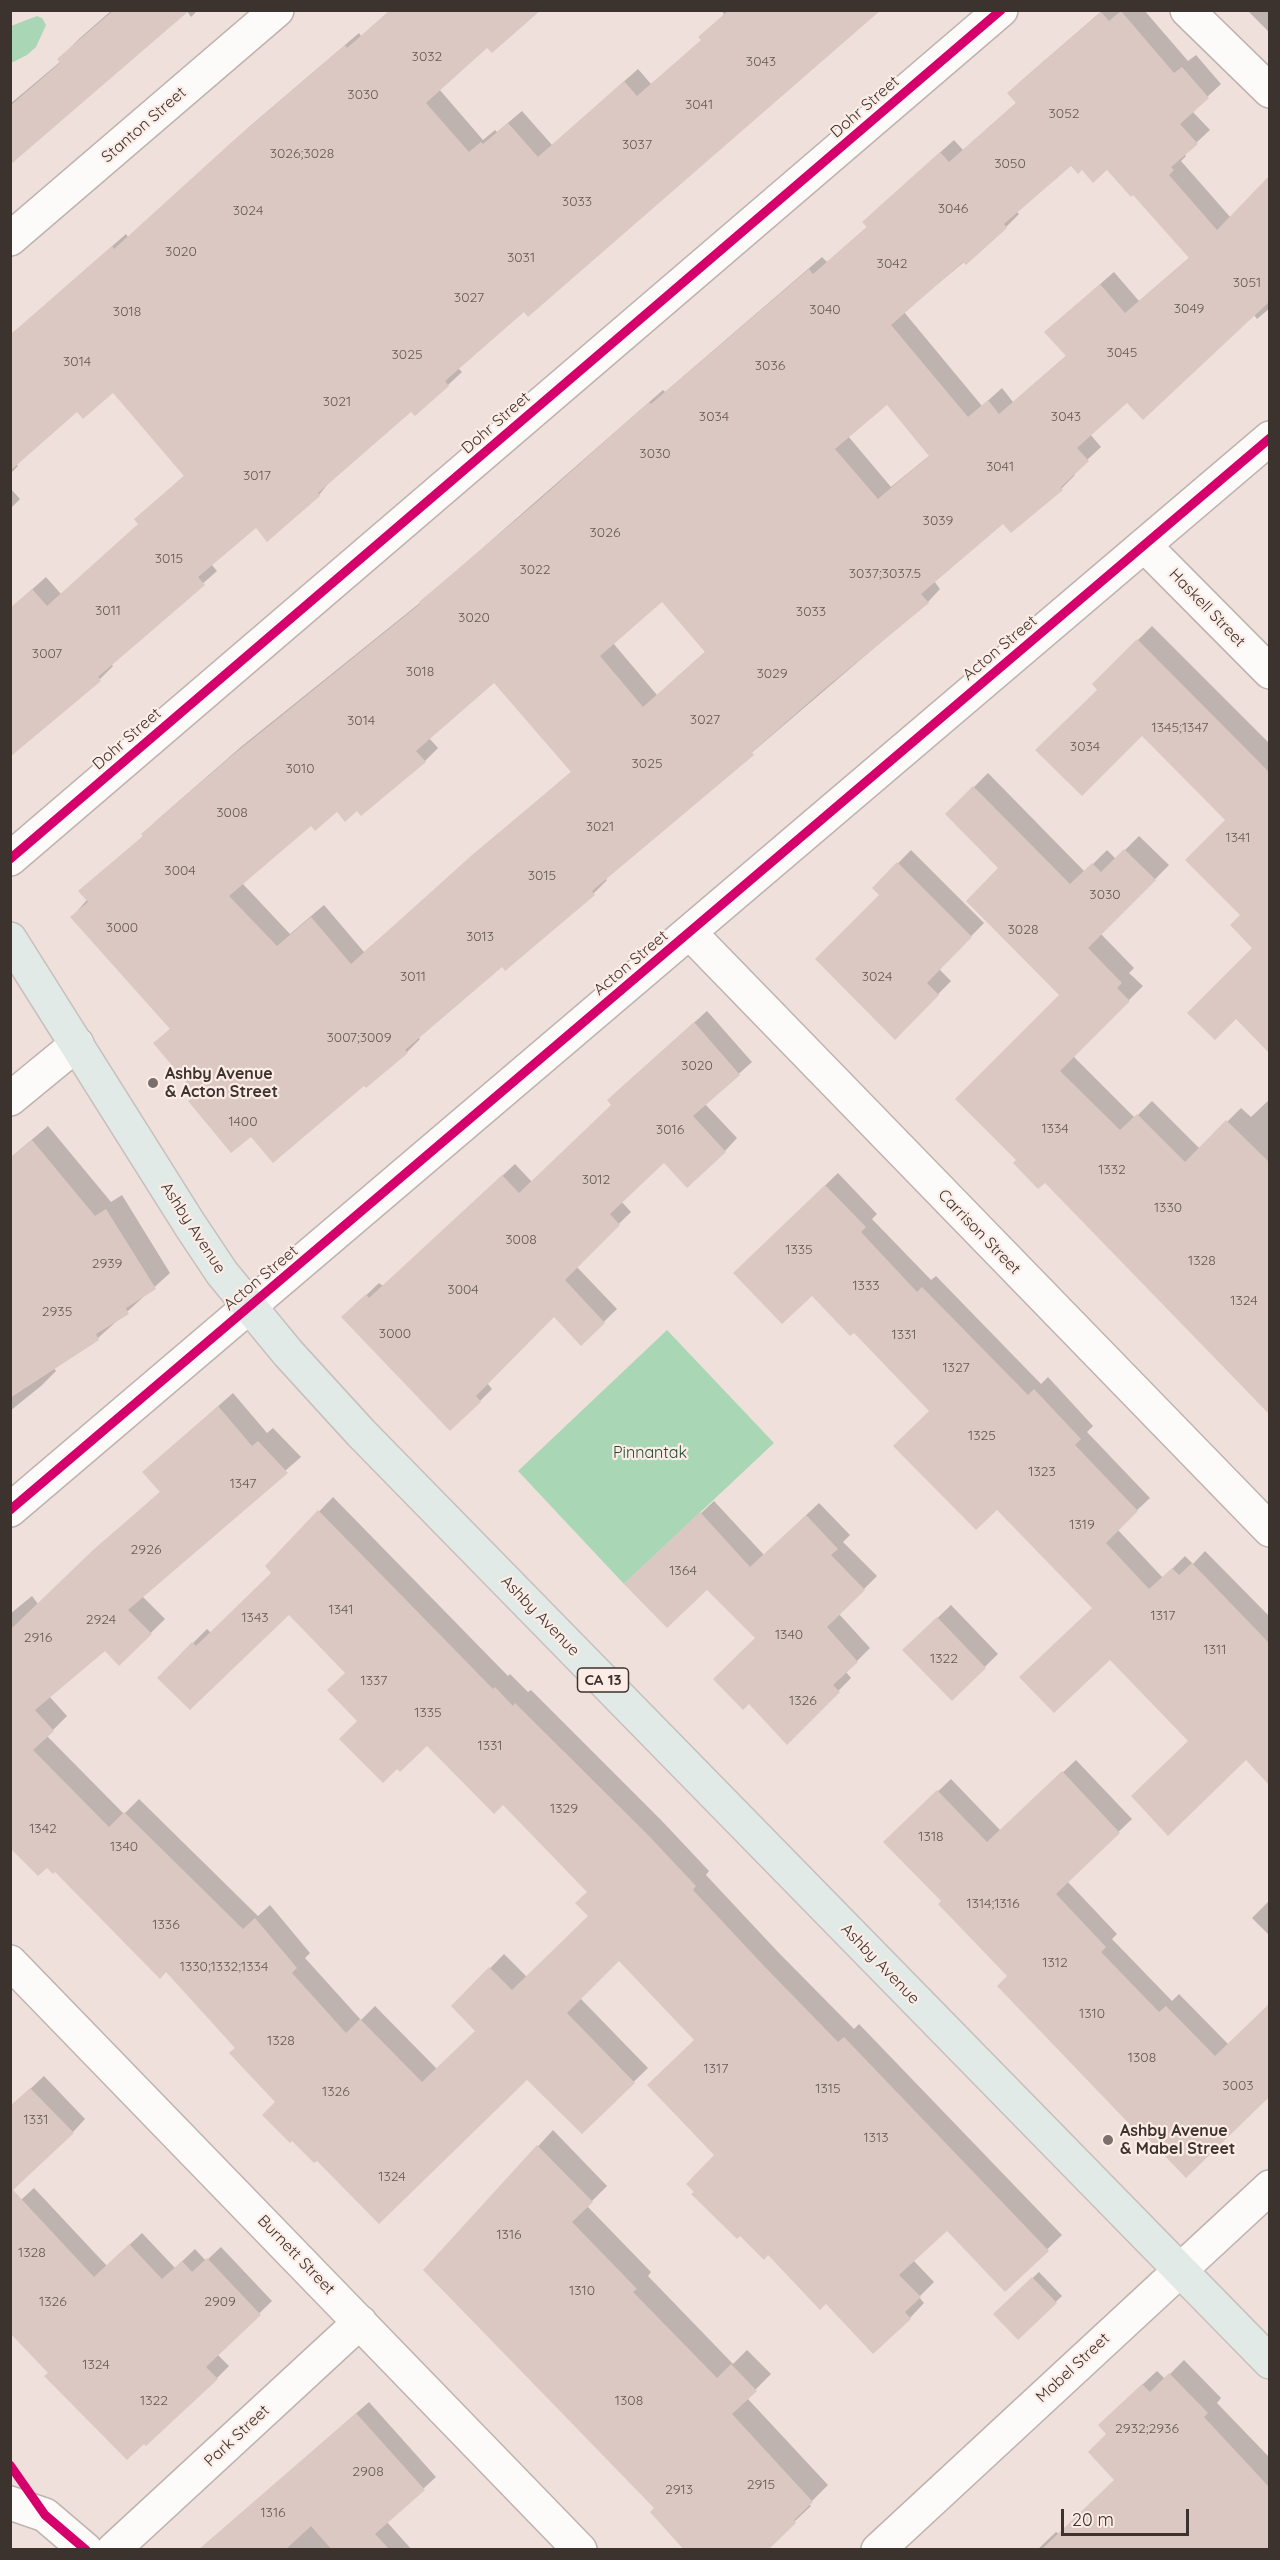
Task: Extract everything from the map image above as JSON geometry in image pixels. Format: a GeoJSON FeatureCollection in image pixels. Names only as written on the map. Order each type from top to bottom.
{"type":"FeatureCollection","features":[{"type":"Feature","properties":{"kind":"main road","name":"Ashby Avenue"},"geometry":{"type":"LineString","coordinates":[[10,939],[222,1273],[361,1433],[1269,2362]]}},
{"type":"Feature","properties":{"kind":"street","name":"Stanton Street"},"geometry":{"type":"LineString","coordinates":[[10,239],[277,10]]}},
{"type":"Feature","properties":{"kind":"street","name":"Dohr Street"},"geometry":{"type":"LineString","coordinates":[[10,858],[1001,10]]}},
{"type":"Feature","properties":{"kind":"street"},"geometry":{"type":"LineString","coordinates":[[1187,10],[1269,91]]}},
{"type":"Feature","properties":{"kind":"street","name":"Acton Street"},"geometry":{"type":"LineString","coordinates":[[10,1510],[1269,438]]}},
{"type":"Feature","properties":{"kind":"street","name":"Haskell Street"},"geometry":{"type":"LineString","coordinates":[[1144,545],[1269,672]]}},
{"type":"Feature","properties":{"kind":"street","name":"Carrison Street"},"geometry":{"type":"LineString","coordinates":[[690,933],[1269,1530]]}},
{"type":"Feature","properties":{"kind":"street"},"geometry":{"type":"LineString","coordinates":[[10,1099],[76,1044]]}},
{"type":"Feature","properties":{"kind":"street","name":"Burnett Street"},"geometry":{"type":"LineString","coordinates":[[10,1962],[580,2550]]}},
{"type":"Feature","properties":{"kind":"street","name":"Mabel Street"},"geometry":{"type":"LineString","coordinates":[[878,2550],[1269,2187]]}},
{"type":"Feature","properties":{"kind":"street","name":"Park Street"},"geometry":{"type":"LineString","coordinates":[[113,2550],[360,2322]]}},
{"type":"Feature","properties":{"kind":"street"},"geometry":{"type":"LineString","coordinates":[[10,2503],[45,2516],[86,2550]]}},
{"type":"Feature","properties":{"kind":"green space"},"geometry":{"type":"Polygon","coordinates":[[[37,16],[42,18],[46,25],[36,47],[27,55],[11,63],[11,26],[37,16]]]}},
{"type":"Feature","properties":{"kind":"green space","name":"Pinnantak"},"geometry":{"type":"Polygon","coordinates":[[[667,1330],[774,1443],[624,1584],[518,1471],[667,1330]]]}},
{"type":"Feature","properties":{"kind":"building"},"geometry":{"type":"Polygon","coordinates":[[[114,10],[190,10],[10,165],[10,106],[60,63],[57,59],[114,10]]]}},
{"type":"Feature","properties":{"kind":"building"},"geometry":{"type":"Polygon","coordinates":[[[390,10],[541,10],[492,53],[487,48],[426,103],[469,152],[481,142],[483,144],[508,123],[538,157],[624,81],[637,96],[701,40],[698,37],[729,10],[881,10],[528,317],[524,312],[445,381],[449,386],[415,416],[411,412],[318,493],[320,496],[267,542],[256,528],[198,577],[205,585],[98,677],[101,681],[10,757],[10,608],[32,589],[47,606],[138,524],[134,519],[184,476],[113,393],[83,419],[77,412],[10,471],[10,335],[112,246],[114,249],[234,140],[345,45],[347,48],[390,10]]]}},
{"type":"Feature","properties":{"kind":"building"},"geometry":{"type":"Polygon","coordinates":[[[1121,11],[1174,73],[1182,67],[1209,98],[1180,124],[1198,144],[1171,167],[1174,170],[1169,175],[1217,230],[1269,176],[1269,302],[1143,420],[1127,403],[1077,448],[1089,461],[1061,487],[1063,490],[1011,533],[1003,524],[921,594],[929,603],[823,690],[752,752],[754,755],[592,891],[595,895],[505,971],[502,967],[405,1050],[408,1053],[366,1088],[364,1086],[273,1163],[251,1137],[231,1153],[188,1101],[196,1094],[153,1043],[170,1029],[70,917],[88,902],[78,891],[228,759],[420,604],[419,602],[537,502],[649,402],[651,404],[809,269],[813,274],[867,227],[862,222],[940,152],[949,162],[1016,103],[1007,93],[1101,12],[1109,21],[1121,11]],[[1071,166],[1004,224],[1007,228],[966,265],[963,262],[891,325],[968,417],[988,400],[999,414],[1066,356],[1044,332],[1100,284],[1125,313],[1189,258],[1133,195],[1131,197],[1107,170],[1093,183],[1082,170],[1078,174],[1071,166]],[[887,405],[835,449],[878,499],[929,456],[887,405]],[[662,602],[600,656],[643,707],[705,652],[662,602]],[[494,683],[416,751],[426,762],[361,816],[357,811],[345,822],[337,812],[315,831],[311,826],[229,896],[277,946],[311,917],[351,964],[472,855],[571,772],[494,683]]]}},
{"type":"Feature","properties":{"kind":"building"},"geometry":{"type":"Polygon","coordinates":[[[1137,639],[1269,772],[1269,1053],[1236,1019],[1215,1040],[1187,1013],[1252,948],[1230,925],[1240,915],[1185,860],[1225,820],[1142,736],[1082,796],[1035,750],[1097,690],[1092,684],[1137,639]]]}},
{"type":"Feature","properties":{"kind":"building"},"geometry":{"type":"Polygon","coordinates":[[[973,786],[1070,884],[1092,863],[1101,872],[1124,849],[1156,880],[1088,948],[1122,983],[1117,988],[1130,1001],[1060,1071],[1120,1130],[1137,1114],[1185,1162],[1226,1120],[1269,1162],[1269,1414],[1045,1183],[1038,1189],[1013,1163],[1016,1160],[955,1099],[1059,995],[966,901],[998,868],[945,814],[973,786]]]}},
{"type":"Feature","properties":{"kind":"building"},"geometry":{"type":"Polygon","coordinates":[[[897,862],[972,937],[927,983],[939,995],[895,1040],[815,959],[879,895],[872,888],[897,862]]]}},
{"type":"Feature","properties":{"kind":"building"},"geometry":{"type":"Polygon","coordinates":[[[694,1022],[740,1075],[693,1116],[726,1152],[687,1188],[664,1163],[610,1214],[620,1225],[565,1280],[605,1323],[581,1346],[554,1317],[476,1396],[481,1402],[450,1431],[341,1317],[366,1294],[369,1298],[502,1175],[519,1193],[611,1105],[607,1100],[694,1022]]]}},
{"type":"Feature","properties":{"kind":"building"},"geometry":{"type":"Polygon","coordinates":[[[32,1140],[95,1216],[106,1209],[156,1289],[126,1308],[129,1314],[96,1334],[99,1340],[10,1398],[10,1158],[32,1140]]]}},
{"type":"Feature","properties":{"kind":"building"},"geometry":{"type":"Polygon","coordinates":[[[825,1185],[866,1227],[861,1232],[917,1292],[922,1287],[1028,1395],[1034,1389],[1081,1439],[1075,1445],[1138,1511],[1106,1543],[1149,1589],[1172,1568],[1179,1575],[1192,1563],[1269,1643],[1269,1785],[1246,1760],[1168,1836],[1131,1796],[1188,1741],[1110,1660],[1054,1713],[1019,1677],[1092,1608],[997,1510],[976,1530],[893,1446],[929,1411],[854,1333],[850,1336],[812,1296],[782,1324],[733,1273],[825,1185]]]}},
{"type":"Feature","properties":{"kind":"building"},"geometry":{"type":"Polygon","coordinates":[[[218,1406],[252,1446],[258,1441],[288,1473],[128,1610],[152,1634],[119,1666],[105,1651],[35,1710],[54,1731],[33,1750],[109,1827],[124,1812],[243,1929],[255,1918],[297,1968],[292,1973],[346,2033],[360,2019],[422,2082],[475,2031],[451,2006],[489,1967],[512,1990],[588,1916],[575,1903],[587,1892],[503,1805],[494,1814],[427,1746],[400,1772],[397,1769],[383,1783],[339,1739],[357,1721],[327,1690],[345,1673],[289,1615],[190,1710],[157,1678],[192,1642],[196,1646],[271,1573],[265,1566],[318,1510],[493,1689],[495,1687],[513,1706],[515,1703],[648,1835],[696,1886],[693,1890],[764,1966],[838,2042],[844,2037],[1049,2251],[1005,2292],[947,2231],[899,2275],[921,2297],[905,2312],[911,2319],[873,2354],[826,2304],[820,2310],[768,2255],[764,2260],[740,2236],[737,2239],[691,2194],[694,2192],[686,2184],[714,2155],[647,2085],[694,2040],[619,1961],[567,2013],[635,2083],[582,2134],[527,2080],[379,2224],[317,2161],[314,2163],[292,2141],[290,2143],[262,2115],[275,2102],[229,2053],[235,2048],[166,1972],[160,1979],[55,1872],[53,1874],[47,1868],[38,1876],[10,1848],[10,1630],[93,1550],[160,1492],[142,1472],[218,1406]]]}},
{"type":"Feature","properties":{"kind":"building"},"geometry":{"type":"Polygon","coordinates":[[[700,1512],[750,1567],[806,1515],[838,1549],[831,1555],[865,1590],[827,1627],[858,1662],[833,1685],[840,1692],[787,1745],[749,1704],[743,1710],[713,1679],[755,1638],[707,1590],[667,1628],[624,1584],[700,1512]]]}},
{"type":"Feature","properties":{"kind":"building"},"geometry":{"type":"Polygon","coordinates":[[[937,1617],[986,1668],[952,1701],[902,1650],[937,1617]]]}},
{"type":"Feature","properties":{"kind":"building"},"geometry":{"type":"Polygon","coordinates":[[[1062,1771],[1120,1833],[1056,1894],[1106,1947],[1101,1952],[1159,2012],[1166,2006],[1215,2056],[1269,2004],[1269,2097],[1186,2178],[1140,2130],[1138,2133],[997,1986],[1007,1976],[938,1904],[941,1901],[883,1842],[937,1790],[987,1842],[1062,1771]]]}},
{"type":"Feature","properties":{"kind":"building"},"geometry":{"type":"Polygon","coordinates":[[[30,2088],[74,2133],[13,2190],[94,2277],[129,2244],[162,2279],[182,2261],[192,2272],[207,2258],[261,2315],[206,2367],[218,2379],[146,2446],[144,2444],[127,2460],[44,2376],[48,2373],[10,2333],[10,2106],[30,2088]]]}},
{"type":"Feature","properties":{"kind":"building"},"geometry":{"type":"Polygon","coordinates":[[[537,2145],[593,2202],[572,2222],[637,2289],[633,2292],[717,2378],[731,2364],[757,2391],[732,2414],[813,2502],[794,2520],[796,2523],[768,2550],[684,2550],[650,2512],[654,2508],[423,2270],[537,2145]]]}},
{"type":"Feature","properties":{"kind":"building"},"geometry":{"type":"Polygon","coordinates":[[[1032,2277],[1057,2303],[1018,2340],[993,2314],[1032,2277]]]}},
{"type":"Feature","properties":{"kind":"building"},"geometry":{"type":"Polygon","coordinates":[[[1169,2373],[1208,2413],[1204,2417],[1269,2487],[1269,2550],[1041,2550],[1114,2480],[1088,2452],[1106,2434],[1098,2425],[1142,2384],[1150,2392],[1169,2373]]]}},
{"type":"Feature","properties":{"kind":"building"},"geometry":{"type":"Polygon","coordinates":[[[356,2413],[425,2490],[375,2534],[390,2550],[332,2550],[311,2526],[285,2550],[198,2550],[356,2413]]]}},
{"type":"Feature","properties":{"kind":"cycle path"},"geometry":{"type":"LineString","coordinates":[[10,859],[1001,10]]}},
{"type":"Feature","properties":{"kind":"cycle path"},"geometry":{"type":"LineString","coordinates":[[10,1510],[1270,438]]}},
{"type":"Feature","properties":{"kind":"cycle path"},"geometry":{"type":"LineString","coordinates":[[10,2465],[45,2515],[86,2550]]}},
{"type":"Feature","properties":{"kind":"place","name":"Ashby Avenue & Acton Street"},"geometry":{"type":"Point","coordinates":[153,1083]}},
{"type":"Feature","properties":{"kind":"place","name":"Ashby Avenue & Mabel Street"},"geometry":{"type":"Point","coordinates":[1108,2140]}}]}
